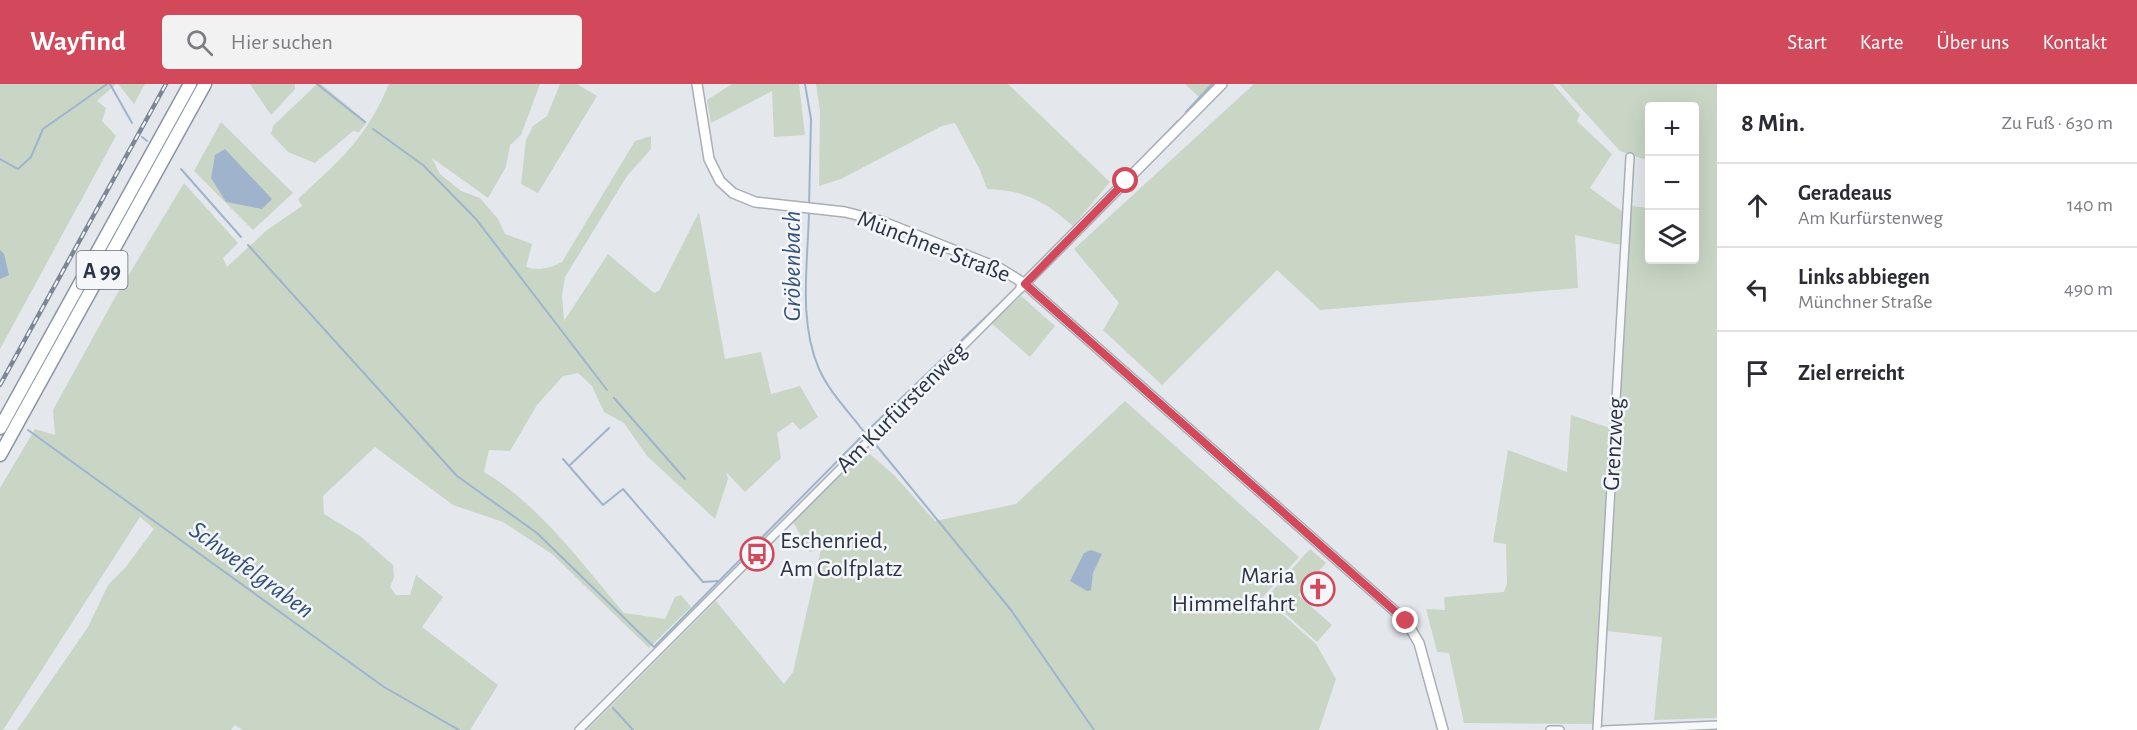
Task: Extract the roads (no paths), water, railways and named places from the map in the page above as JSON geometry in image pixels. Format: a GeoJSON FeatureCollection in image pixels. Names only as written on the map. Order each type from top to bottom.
{"type":"FeatureCollection","features":[{"type":"Feature","properties":{"kind":"highway","name":"A 99"},"geometry":{"type":"LineString","coordinates":[[0,428],[190,84]]}},
{"type":"Feature","properties":{"kind":"highway","name":"A 99"},"geometry":{"type":"LineString","coordinates":[[0,455],[205,84]]}},
{"type":"Feature","properties":{"kind":"street","name":"Münchner Straße"},"geometry":{"type":"LineString","coordinates":[[698,84],[710,159],[720,181],[732,193],[755,202],[808,207],[882,221],[1001,269],[1023,286],[1406,621],[1413,630],[1423,656],[1443,730]]}},
{"type":"Feature","properties":{"kind":"street","name":"Am Kurfürstenweg"},"geometry":{"type":"LineString","coordinates":[[579,730],[1222,84]]}},
{"type":"Feature","properties":{"kind":"street","name":"Grenzweg"},"geometry":{"type":"LineString","coordinates":[[1597,730],[1630,157]]}},
{"type":"Feature","properties":{"kind":"street"},"geometry":{"type":"LineString","coordinates":[[1604,730],[1717,725]]}},
{"type":"Feature","properties":{"kind":"street"},"geometry":{"type":"LineString","coordinates":[[1550,730],[1560,730]]}},
{"type":"Feature","properties":{"kind":"water"},"geometry":{"type":"Polygon","coordinates":[[[225,149],[272,199],[262,209],[226,202],[211,178],[215,155],[225,149]]]}},
{"type":"Feature","properties":{"kind":"water"},"geometry":{"type":"Polygon","coordinates":[[[0,250],[4,254],[9,275],[0,279],[0,250]]]}},
{"type":"Feature","properties":{"kind":"water"},"geometry":{"type":"Polygon","coordinates":[[[1091,550],[1102,554],[1093,573],[1091,590],[1087,591],[1070,581],[1084,553],[1091,550]]]}},
{"type":"Feature","properties":{"kind":"waterway"},"geometry":{"type":"LineString","coordinates":[[0,159],[18,169],[31,157],[43,129],[107,84]]}},
{"type":"Feature","properties":{"kind":"waterway"},"geometry":{"type":"LineString","coordinates":[[110,84],[132,123]]}},
{"type":"Feature","properties":{"kind":"waterway"},"geometry":{"type":"LineString","coordinates":[[317,84],[365,122]]}},
{"type":"Feature","properties":{"kind":"waterway","name":"Gröbenbach"},"geometry":{"type":"LineString","coordinates":[[805,84],[811,119],[809,207]]}},
{"type":"Feature","properties":{"kind":"waterway"},"geometry":{"type":"LineString","coordinates":[[1186,112],[1212,84]]}},
{"type":"Feature","properties":{"kind":"waterway"},"geometry":{"type":"LineString","coordinates":[[1130,171],[1178,121]]}},
{"type":"Feature","properties":{"kind":"waterway"},"geometry":{"type":"LineString","coordinates":[[373,129],[423,165],[476,219],[607,390]]}},
{"type":"Feature","properties":{"kind":"waterway"},"geometry":{"type":"LineString","coordinates":[[142,137],[147,141]]}},
{"type":"Feature","properties":{"kind":"waterway"},"geometry":{"type":"LineString","coordinates":[[181,169],[241,237]]}},
{"type":"Feature","properties":{"kind":"waterway","name":"Gröbenbach"},"geometry":{"type":"LineString","coordinates":[[809,212],[806,312],[812,351],[829,386],[865,433]]}},
{"type":"Feature","properties":{"kind":"waterway"},"geometry":{"type":"LineString","coordinates":[[248,245],[457,476],[537,533],[654,647],[865,433],[1016,288]]}},
{"type":"Feature","properties":{"kind":"waterway"},"geometry":{"type":"LineString","coordinates":[[614,398],[685,479]]}},
{"type":"Feature","properties":{"kind":"waterway"},"geometry":{"type":"LineString","coordinates":[[570,465],[609,428]]}},
{"type":"Feature","properties":{"kind":"waterway","name":"Schwefelgraben"},"geometry":{"type":"LineString","coordinates":[[28,430],[384,687],[459,730]]}},
{"type":"Feature","properties":{"kind":"waterway","name":"Gröbenbach"},"geometry":{"type":"LineString","coordinates":[[872,440],[1011,610],[1094,730]]}},
{"type":"Feature","properties":{"kind":"waterway"},"geometry":{"type":"LineString","coordinates":[[563,459],[603,505],[623,489],[703,582],[718,581]]}},
{"type":"Feature","properties":{"kind":"waterway"},"geometry":{"type":"LineString","coordinates":[[613,708],[633,730]]}},
{"type":"Feature","properties":{"kind":"railway"},"geometry":{"type":"LineString","coordinates":[[0,385],[166,84]]}},
{"type":"Feature","properties":{"kind":"place","name":"Eschenried, Am Golfplatz"},"geometry":{"type":"Point","coordinates":[757,554]}},
{"type":"Feature","properties":{"kind":"place","name":"Maria Himmelfahrt"},"geometry":{"type":"Point","coordinates":[1318,589]}}]}
